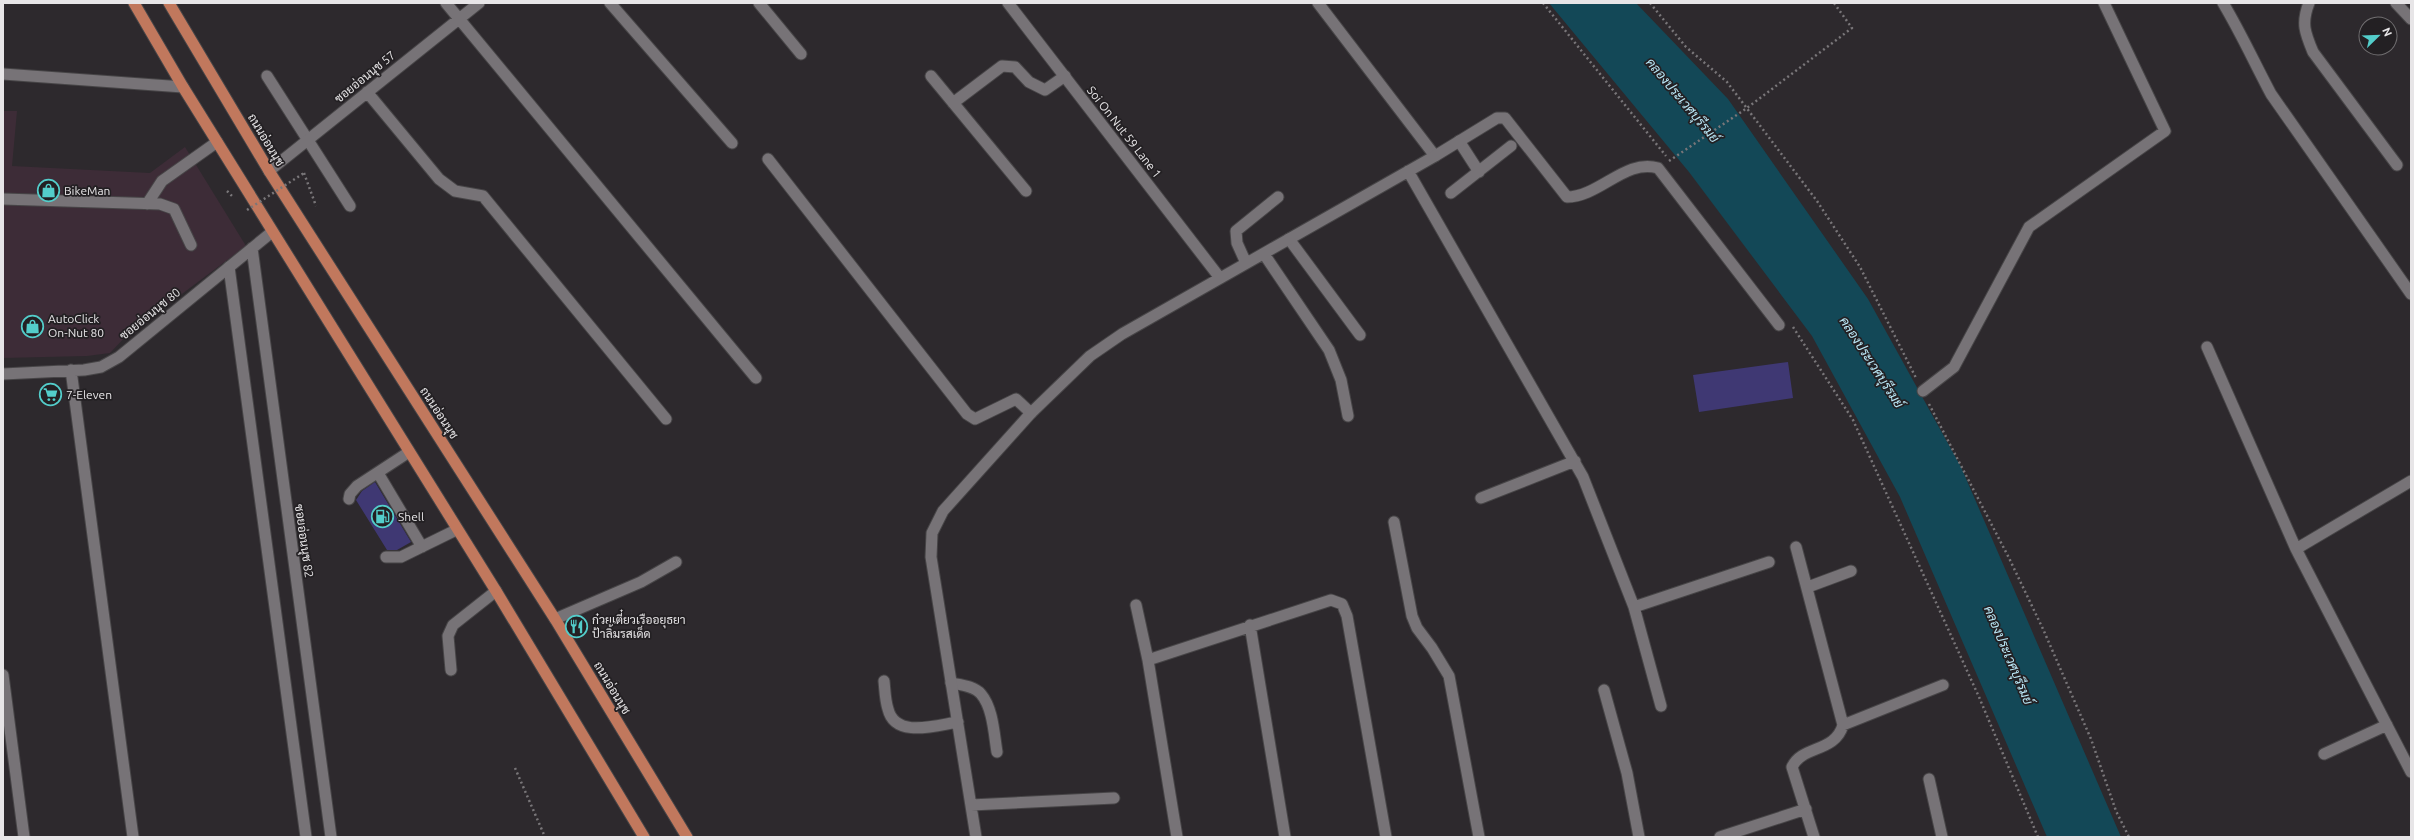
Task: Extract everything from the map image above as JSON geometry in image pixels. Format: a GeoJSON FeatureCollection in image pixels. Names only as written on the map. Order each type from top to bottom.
{"type":"FeatureCollection","features":[{"type":"Feature","properties":{"kind":"main road"},"geometry":{"type":"LineString","coordinates":[[134,3],[182,86],[456,530],[496,591],[644,837]]}},
{"type":"Feature","properties":{"kind":"main road","name":"ถนนอ่อนนุช"},"geometry":{"type":"LineString","coordinates":[[169,3],[269,171],[555,619],[688,837]]}},
{"type":"Feature","properties":{"kind":"street"},"geometry":{"type":"LineString","coordinates":[[446,3],[756,378]]}},
{"type":"Feature","properties":{"kind":"street","name":"ซอยอ่อนนุช 57"},"geometry":{"type":"LineString","coordinates":[[269,171],[479,3]]}},
{"type":"Feature","properties":{"kind":"street"},"geometry":{"type":"LineString","coordinates":[[610,3],[732,143]]}},
{"type":"Feature","properties":{"kind":"street"},"geometry":{"type":"LineString","coordinates":[[759,3],[800,54]]}},
{"type":"Feature","properties":{"kind":"street","name":"Soi On Nut 59 Lane 1"},"geometry":{"type":"LineString","coordinates":[[1008,3],[1220,278]]}},
{"type":"Feature","properties":{"kind":"street"},"geometry":{"type":"LineString","coordinates":[[1318,3],[1435,156]]}},
{"type":"Feature","properties":{"kind":"street"},"geometry":{"type":"LineString","coordinates":[[1923,391],[1954,367],[2029,228],[2165,131],[2104,3]]}},
{"type":"Feature","properties":{"kind":"street"},"geometry":{"type":"LineString","coordinates":[[2223,3],[2245,40],[2253,61],[2271,94],[2411,294]]}},
{"type":"Feature","properties":{"kind":"street"},"geometry":{"type":"LineString","coordinates":[[2309,3],[2306,12],[2304,32],[2313,52],[2397,165]]}},
{"type":"Feature","properties":{"kind":"street"},"geometry":{"type":"LineString","coordinates":[[2396,3],[2411,19]]}},
{"type":"Feature","properties":{"kind":"street"},"geometry":{"type":"LineString","coordinates":[[953,103],[1002,66],[1015,67],[1029,82],[1045,90],[1065,76]]}},
{"type":"Feature","properties":{"kind":"street"},"geometry":{"type":"LineString","coordinates":[[3,74],[182,86]]}},
{"type":"Feature","properties":{"kind":"street"},"geometry":{"type":"LineString","coordinates":[[268,76],[350,206]]}},
{"type":"Feature","properties":{"kind":"street"},"geometry":{"type":"LineString","coordinates":[[931,76],[1026,191]]}},
{"type":"Feature","properties":{"kind":"street"},"geometry":{"type":"LineString","coordinates":[[368,92],[447,186],[455,191],[483,196],[666,419]]}},
{"type":"Feature","properties":{"kind":"street"},"geometry":{"type":"LineString","coordinates":[[976,837],[931,557],[932,533],[943,511],[1031,413],[1090,356],[1122,334],[1435,156],[1497,118],[1505,118],[1567,197],[1579,197],[1637,167],[1648,165],[1658,168],[1784,323]]}},
{"type":"Feature","properties":{"kind":"street"},"geometry":{"type":"LineString","coordinates":[[1459,141],[1479,172]]}},
{"type":"Feature","properties":{"kind":"street"},"geometry":{"type":"LineString","coordinates":[[147,204],[162,181],[217,142]]}},
{"type":"Feature","properties":{"kind":"street"},"geometry":{"type":"LineString","coordinates":[[1451,193],[1511,146]]}},
{"type":"Feature","properties":{"kind":"street"},"geometry":{"type":"LineString","coordinates":[[768,159],[967,414],[975,419],[1016,399],[1031,413]]}},
{"type":"Feature","properties":{"kind":"street"},"geometry":{"type":"LineString","coordinates":[[1408,171],[1583,477],[1634,607],[1661,706]]}},
{"type":"Feature","properties":{"kind":"street"},"geometry":{"type":"LineString","coordinates":[[1246,263],[1237,243],[1236,231],[1278,197]]}},
{"type":"Feature","properties":{"kind":"street"},"geometry":{"type":"LineString","coordinates":[[3,199],[160,204],[174,209],[192,245]]}},
{"type":"Feature","properties":{"kind":"street","name":"ซอยอ่อนนุช 80"},"geometry":{"type":"LineString","coordinates":[[3,374],[101,367],[119,357],[272,232]]}},
{"type":"Feature","properties":{"kind":"street"},"geometry":{"type":"LineString","coordinates":[[1289,238],[1360,335]]}},
{"type":"Feature","properties":{"kind":"street","name":"ซอยอ่อนนุช 82"},"geometry":{"type":"LineString","coordinates":[[252,248],[330,837]]}},
{"type":"Feature","properties":{"kind":"street"},"geometry":{"type":"LineString","coordinates":[[1264,254],[1328,350],[1341,380],[1348,416]]}},
{"type":"Feature","properties":{"kind":"street"},"geometry":{"type":"LineString","coordinates":[[229,267],[306,837]]}},
{"type":"Feature","properties":{"kind":"street"},"geometry":{"type":"LineString","coordinates":[[2207,347],[2296,549],[2411,772]]}},
{"type":"Feature","properties":{"kind":"street"},"geometry":{"type":"LineString","coordinates":[[71,370],[133,837]]}},
{"type":"Feature","properties":{"kind":"street"},"geometry":{"type":"LineString","coordinates":[[349,499],[352,490],[409,452]]}},
{"type":"Feature","properties":{"kind":"street"},"geometry":{"type":"LineString","coordinates":[[1481,498],[1575,462]]}},
{"type":"Feature","properties":{"kind":"street"},"geometry":{"type":"LineString","coordinates":[[378,473],[422,548]]}},
{"type":"Feature","properties":{"kind":"street"},"geometry":{"type":"LineString","coordinates":[[2296,549],[2411,481]]}},
{"type":"Feature","properties":{"kind":"street"},"geometry":{"type":"LineString","coordinates":[[1394,522],[1412,616],[1420,634],[1432,648],[1448,676],[1479,837]]}},
{"type":"Feature","properties":{"kind":"street"},"geometry":{"type":"LineString","coordinates":[[386,557],[400,557],[422,548],[456,530]]}},
{"type":"Feature","properties":{"kind":"street"},"geometry":{"type":"LineString","coordinates":[[1796,547],[1808,587],[1843,725],[1840,735],[1829,744],[1795,762],[1792,767],[1814,837]]}},
{"type":"Feature","properties":{"kind":"street"},"geometry":{"type":"LineString","coordinates":[[555,619],[630,588],[676,562]]}},
{"type":"Feature","properties":{"kind":"street"},"geometry":{"type":"LineString","coordinates":[[1634,607],[1769,562]]}},
{"type":"Feature","properties":{"kind":"street"},"geometry":{"type":"LineString","coordinates":[[1808,587],[1851,571]]}},
{"type":"Feature","properties":{"kind":"street"},"geometry":{"type":"LineString","coordinates":[[450,670],[448,636],[453,625],[496,591]]}},
{"type":"Feature","properties":{"kind":"street"},"geometry":{"type":"LineString","coordinates":[[1148,660],[1250,625],[1332,600],[1342,604],[1347,616],[1386,837]]}},
{"type":"Feature","properties":{"kind":"street"},"geometry":{"type":"LineString","coordinates":[[1136,605],[1148,660],[1177,837]]}},
{"type":"Feature","properties":{"kind":"street"},"geometry":{"type":"LineString","coordinates":[[1250,625],[1285,837]]}},
{"type":"Feature","properties":{"kind":"street"},"geometry":{"type":"LineString","coordinates":[[3,675],[24,837]]}},
{"type":"Feature","properties":{"kind":"street"},"geometry":{"type":"LineString","coordinates":[[884,681],[888,711],[895,721],[903,727],[918,728],[958,722]]}},
{"type":"Feature","properties":{"kind":"street"},"geometry":{"type":"LineString","coordinates":[[951,683],[971,687],[981,694],[988,710],[997,752]]}},
{"type":"Feature","properties":{"kind":"street"},"geometry":{"type":"LineString","coordinates":[[1843,725],[1943,685]]}},
{"type":"Feature","properties":{"kind":"street"},"geometry":{"type":"LineString","coordinates":[[1604,690],[1627,773],[1639,837]]}},
{"type":"Feature","properties":{"kind":"street"},"geometry":{"type":"LineString","coordinates":[[2324,754],[2387,725]]}},
{"type":"Feature","properties":{"kind":"street"},"geometry":{"type":"LineString","coordinates":[[1929,780],[1942,837]]}},
{"type":"Feature","properties":{"kind":"street"},"geometry":{"type":"LineString","coordinates":[[971,805],[1114,798]]}},
{"type":"Feature","properties":{"kind":"street"},"geometry":{"type":"LineString","coordinates":[[1720,837],[1806,809]]}},
{"type":"Feature","properties":{"kind":"path"},"geometry":{"type":"LineString","coordinates":[[1542,3],[1671,162]]}},
{"type":"Feature","properties":{"kind":"path"},"geometry":{"type":"LineString","coordinates":[[1658,168],[1747,108],[1852,28],[1834,3]]}},
{"type":"Feature","properties":{"kind":"path"},"geometry":{"type":"LineString","coordinates":[[247,210],[304,173],[316,206]]}},
{"type":"Feature","properties":{"kind":"path"},"geometry":{"type":"LineString","coordinates":[[1784,323],[1853,420],[1979,698],[2038,837]]}},
{"type":"Feature","properties":{"kind":"path"},"geometry":{"type":"LineString","coordinates":[[515,768],[545,837]]}},
{"type":"Feature","properties":{"kind":"shaded area"},"geometry":{"type":"Polygon","coordinates":[[[3,111],[17,111],[12,166],[150,173],[185,147],[246,246],[127,335],[110,353],[87,356],[3,358],[3,111]]]}},
{"type":"Feature","properties":{"kind":"water","name":"คลองประเวศบุรีรมย์"},"geometry":{"type":"Polygon","coordinates":[[[1549,3],[1636,3],[1728,99],[1868,299],[1961,467],[2121,837],[2047,837],[1900,497],[1812,336],[1689,172],[1549,3]]]}},
{"type":"Feature","properties":{"kind":"building"},"geometry":{"type":"Polygon","coordinates":[[[1788,362],[1793,398],[1699,412],[1693,375],[1788,362]]]}},
{"type":"Feature","properties":{"kind":"building","name":"Shell"},"geometry":{"type":"Polygon","coordinates":[[[375,482],[411,542],[397,550],[387,550],[356,500],[362,491],[375,482]]]}},
{"type":"Feature","properties":{"kind":"place","name":"BikeMan"},"geometry":{"type":"Point","coordinates":[48,191]}},
{"type":"Feature","properties":{"kind":"place","name":"AutoClick On-Nut 80"},"geometry":{"type":"Point","coordinates":[33,326]}},
{"type":"Feature","properties":{"kind":"place","name":"7-Eleven"},"geometry":{"type":"Point","coordinates":[50,395]}},
{"type":"Feature","properties":{"kind":"place","name":"Shell"},"geometry":{"type":"Point","coordinates":[382,517]}},
{"type":"Feature","properties":{"kind":"place","name":"ก๋วยเตี๋ยวเรืออยุธยา ป้าลิ้มรสเด็ด"},"geometry":{"type":"Point","coordinates":[577,627]}}]}
